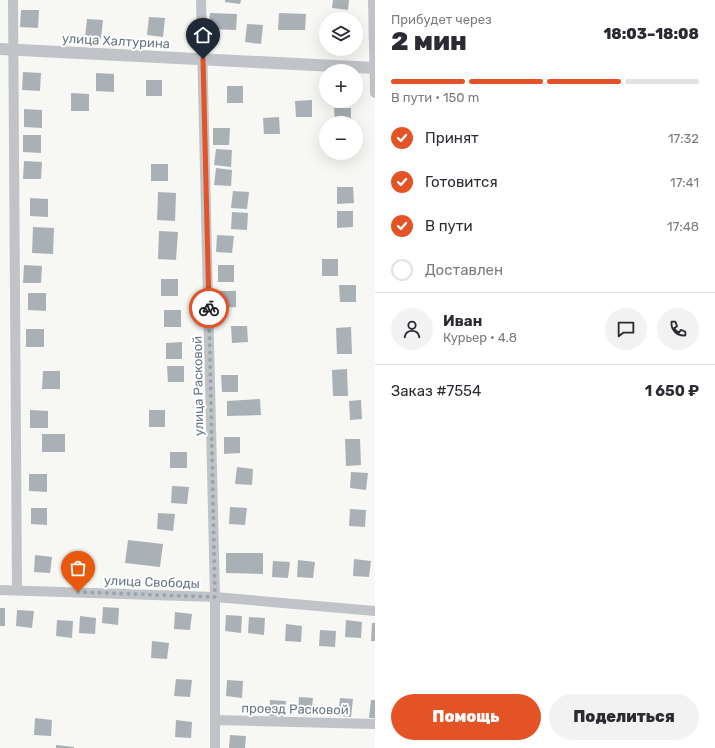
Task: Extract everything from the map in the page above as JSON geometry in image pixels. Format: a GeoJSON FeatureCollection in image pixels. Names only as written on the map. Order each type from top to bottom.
{"type":"FeatureCollection","features":[{"type":"Feature","properties":{"kind":"street"},"geometry":{"type":"LineString","coordinates":[[13,0],[17,590]]}},
{"type":"Feature","properties":{"kind":"street","name":"улица Расковой"},"geometry":{"type":"LineString","coordinates":[[201,0],[215,597],[215,748]]}},
{"type":"Feature","properties":{"kind":"street"},"geometry":{"type":"LineString","coordinates":[[373,0],[375,93]]}},
{"type":"Feature","properties":{"kind":"street","name":"улица Халтурина"},"geometry":{"type":"LineString","coordinates":[[0,49],[374,68]]}},
{"type":"Feature","properties":{"kind":"street","name":"улица Свободы"},"geometry":{"type":"LineString","coordinates":[[0,590],[215,597],[375,611]]}},
{"type":"Feature","properties":{"kind":"street","name":"проезд Расковой"},"geometry":{"type":"LineString","coordinates":[[215,720],[375,724]]}},
{"type":"Feature","properties":{"kind":"building"},"geometry":{"type":"Polygon","coordinates":[[[225,0],[241,0],[240,4],[225,2],[225,0]]]}},
{"type":"Feature","properties":{"kind":"building"},"geometry":{"type":"Polygon","coordinates":[[[333,0],[349,0],[348,10],[332,8],[333,0]]]}},
{"type":"Feature","properties":{"kind":"building"},"geometry":{"type":"Polygon","coordinates":[[[21,10],[39,10],[38,28],[20,27],[21,10]]]}},
{"type":"Feature","properties":{"kind":"building"},"geometry":{"type":"Polygon","coordinates":[[[210,13],[237,14],[236,30],[209,29],[210,13]]]}},
{"type":"Feature","properties":{"kind":"building"},"geometry":{"type":"Polygon","coordinates":[[[279,13],[306,14],[305,30],[278,30],[279,13]]]}},
{"type":"Feature","properties":{"kind":"building"},"geometry":{"type":"Polygon","coordinates":[[[149,17],[165,18],[163,37],[147,35],[149,17]]]}},
{"type":"Feature","properties":{"kind":"building"},"geometry":{"type":"Polygon","coordinates":[[[87,19],[103,20],[101,39],[85,37],[87,19]]]}},
{"type":"Feature","properties":{"kind":"building"},"geometry":{"type":"Polygon","coordinates":[[[247,24],[263,25],[261,44],[245,42],[247,24]]]}},
{"type":"Feature","properties":{"kind":"building"},"geometry":{"type":"Polygon","coordinates":[[[23,72],[41,73],[40,91],[22,90],[23,72]]]}},
{"type":"Feature","properties":{"kind":"building"},"geometry":{"type":"Polygon","coordinates":[[[96,73],[114,74],[114,92],[96,91],[96,73]]]}},
{"type":"Feature","properties":{"kind":"building"},"geometry":{"type":"Polygon","coordinates":[[[146,80],[162,80],[162,96],[146,96],[146,80]]]}},
{"type":"Feature","properties":{"kind":"building"},"geometry":{"type":"Polygon","coordinates":[[[227,86],[243,86],[243,103],[227,103],[227,86]]]}},
{"type":"Feature","properties":{"kind":"building"},"geometry":{"type":"Polygon","coordinates":[[[71,93],[89,94],[89,111],[71,111],[71,93]]]}},
{"type":"Feature","properties":{"kind":"building"},"geometry":{"type":"Polygon","coordinates":[[[312,100],[312,117],[296,117],[295,101],[312,100]]]}},
{"type":"Feature","properties":{"kind":"building"},"geometry":{"type":"Polygon","coordinates":[[[334,108],[351,108],[351,116],[335,116],[334,108]]]}},
{"type":"Feature","properties":{"kind":"building"},"geometry":{"type":"Polygon","coordinates":[[[24,109],[42,110],[42,128],[24,127],[24,109]]]}},
{"type":"Feature","properties":{"kind":"building"},"geometry":{"type":"Polygon","coordinates":[[[279,117],[280,134],[264,134],[263,118],[279,117]]]}},
{"type":"Feature","properties":{"kind":"building"},"geometry":{"type":"Polygon","coordinates":[[[213,128],[230,128],[229,145],[213,145],[213,128]]]}},
{"type":"Feature","properties":{"kind":"building"},"geometry":{"type":"Polygon","coordinates":[[[23,135],[41,135],[41,153],[23,152],[23,135]]]}},
{"type":"Feature","properties":{"kind":"building"},"geometry":{"type":"Polygon","coordinates":[[[216,149],[232,150],[231,167],[214,165],[216,149]]]}},
{"type":"Feature","properties":{"kind":"building"},"geometry":{"type":"Polygon","coordinates":[[[24,161],[42,162],[41,179],[23,179],[24,161]]]}},
{"type":"Feature","properties":{"kind":"building"},"geometry":{"type":"Polygon","coordinates":[[[151,164],[168,164],[168,181],[151,181],[151,164]]]}},
{"type":"Feature","properties":{"kind":"building"},"geometry":{"type":"Polygon","coordinates":[[[216,168],[232,170],[231,186],[214,185],[216,168]]]}},
{"type":"Feature","properties":{"kind":"building"},"geometry":{"type":"Polygon","coordinates":[[[337,187],[353,187],[354,203],[337,204],[337,187]]]}},
{"type":"Feature","properties":{"kind":"building"},"geometry":{"type":"Polygon","coordinates":[[[233,191],[249,192],[247,209],[231,208],[233,191]]]}},
{"type":"Feature","properties":{"kind":"building"},"geometry":{"type":"Polygon","coordinates":[[[158,192],[176,193],[175,221],[157,220],[158,192]]]}},
{"type":"Feature","properties":{"kind":"building"},"geometry":{"type":"Polygon","coordinates":[[[30,198],[48,199],[48,217],[30,216],[30,198]]]}},
{"type":"Feature","properties":{"kind":"building"},"geometry":{"type":"Polygon","coordinates":[[[337,211],[353,211],[353,227],[337,228],[337,211]]]}},
{"type":"Feature","properties":{"kind":"building"},"geometry":{"type":"Polygon","coordinates":[[[232,212],[248,213],[247,230],[231,229],[232,212]]]}},
{"type":"Feature","properties":{"kind":"building"},"geometry":{"type":"Polygon","coordinates":[[[33,227],[54,228],[53,254],[32,253],[33,227]]]}},
{"type":"Feature","properties":{"kind":"building"},"geometry":{"type":"Polygon","coordinates":[[[159,231],[178,232],[176,260],[158,259],[159,231]]]}},
{"type":"Feature","properties":{"kind":"building"},"geometry":{"type":"Polygon","coordinates":[[[217,235],[234,236],[232,253],[216,252],[217,235]]]}},
{"type":"Feature","properties":{"kind":"building"},"geometry":{"type":"Polygon","coordinates":[[[322,259],[338,259],[338,276],[322,276],[322,259]]]}},
{"type":"Feature","properties":{"kind":"building"},"geometry":{"type":"Polygon","coordinates":[[[24,265],[42,266],[41,283],[23,283],[24,265]]]}},
{"type":"Feature","properties":{"kind":"building"},"geometry":{"type":"Polygon","coordinates":[[[218,265],[234,265],[234,282],[218,282],[218,265]]]}},
{"type":"Feature","properties":{"kind":"building"},"geometry":{"type":"Polygon","coordinates":[[[161,279],[178,279],[178,296],[161,296],[161,279]]]}},
{"type":"Feature","properties":{"kind":"building"},"geometry":{"type":"Polygon","coordinates":[[[339,285],[356,285],[356,302],[340,302],[339,285]]]}},
{"type":"Feature","properties":{"kind":"building"},"geometry":{"type":"Polygon","coordinates":[[[219,291],[236,291],[236,307],[220,308],[219,291]]]}},
{"type":"Feature","properties":{"kind":"building"},"geometry":{"type":"Polygon","coordinates":[[[28,293],[46,293],[46,311],[28,310],[28,293]]]}},
{"type":"Feature","properties":{"kind":"building"},"geometry":{"type":"Polygon","coordinates":[[[164,310],[181,310],[181,327],[164,327],[164,310]]]}},
{"type":"Feature","properties":{"kind":"building"},"geometry":{"type":"Polygon","coordinates":[[[231,326],[247,326],[248,342],[232,343],[231,326]]]}},
{"type":"Feature","properties":{"kind":"building"},"geometry":{"type":"Polygon","coordinates":[[[351,327],[352,354],[337,354],[336,328],[351,327]]]}},
{"type":"Feature","properties":{"kind":"building"},"geometry":{"type":"Polygon","coordinates":[[[26,329],[44,329],[44,347],[26,347],[26,329]]]}},
{"type":"Feature","properties":{"kind":"building"},"geometry":{"type":"Polygon","coordinates":[[[182,342],[182,359],[166,359],[166,343],[182,342]]]}},
{"type":"Feature","properties":{"kind":"building"},"geometry":{"type":"Polygon","coordinates":[[[167,366],[184,366],[184,382],[168,382],[167,366]]]}},
{"type":"Feature","properties":{"kind":"building"},"geometry":{"type":"Polygon","coordinates":[[[347,369],[348,396],[333,396],[332,370],[347,369]]]}},
{"type":"Feature","properties":{"kind":"building"},"geometry":{"type":"Polygon","coordinates":[[[43,371],[60,371],[60,389],[42,389],[43,371]]]}},
{"type":"Feature","properties":{"kind":"building"},"geometry":{"type":"Polygon","coordinates":[[[221,375],[238,375],[238,392],[222,392],[221,375]]]}},
{"type":"Feature","properties":{"kind":"building"},"geometry":{"type":"Polygon","coordinates":[[[260,399],[261,415],[227,416],[227,401],[260,399]]]}},
{"type":"Feature","properties":{"kind":"building"},"geometry":{"type":"Polygon","coordinates":[[[361,400],[362,419],[350,420],[349,401],[361,400]]]}},
{"type":"Feature","properties":{"kind":"building"},"geometry":{"type":"Polygon","coordinates":[[[30,410],[48,411],[48,428],[30,428],[30,410]]]}},
{"type":"Feature","properties":{"kind":"building"},"geometry":{"type":"Polygon","coordinates":[[[149,410],[165,410],[165,427],[149,427],[149,410]]]}},
{"type":"Feature","properties":{"kind":"building"},"geometry":{"type":"Polygon","coordinates":[[[42,434],[65,434],[65,452],[42,452],[42,434]]]}},
{"type":"Feature","properties":{"kind":"building"},"geometry":{"type":"Polygon","coordinates":[[[224,437],[240,437],[240,453],[224,454],[224,437]]]}},
{"type":"Feature","properties":{"kind":"building"},"geometry":{"type":"Polygon","coordinates":[[[345,439],[360,439],[361,465],[346,466],[345,439]]]}},
{"type":"Feature","properties":{"kind":"building"},"geometry":{"type":"Polygon","coordinates":[[[170,452],[187,452],[187,468],[170,468],[170,452]]]}},
{"type":"Feature","properties":{"kind":"building"},"geometry":{"type":"Polygon","coordinates":[[[237,467],[253,469],[252,485],[235,484],[237,467]]]}},
{"type":"Feature","properties":{"kind":"building"},"geometry":{"type":"Polygon","coordinates":[[[351,472],[368,473],[366,490],[350,488],[351,472]]]}},
{"type":"Feature","properties":{"kind":"building"},"geometry":{"type":"Polygon","coordinates":[[[29,474],[47,474],[47,492],[29,491],[29,474]]]}},
{"type":"Feature","properties":{"kind":"building"},"geometry":{"type":"Polygon","coordinates":[[[172,486],[189,487],[187,504],[171,503],[172,486]]]}},
{"type":"Feature","properties":{"kind":"building"},"geometry":{"type":"Polygon","coordinates":[[[230,507],[247,508],[245,525],[229,524],[230,507]]]}},
{"type":"Feature","properties":{"kind":"building"},"geometry":{"type":"Polygon","coordinates":[[[31,508],[47,508],[47,525],[31,524],[31,508]]]}},
{"type":"Feature","properties":{"kind":"building"},"geometry":{"type":"Polygon","coordinates":[[[350,509],[366,510],[365,527],[349,526],[350,509]]]}},
{"type":"Feature","properties":{"kind":"building"},"geometry":{"type":"Polygon","coordinates":[[[158,513],[175,514],[173,531],[157,529],[158,513]]]}},
{"type":"Feature","properties":{"kind":"building"},"geometry":{"type":"Polygon","coordinates":[[[128,540],[163,544],[160,567],[125,563],[128,540]]]}},
{"type":"Feature","properties":{"kind":"building"},"geometry":{"type":"Polygon","coordinates":[[[226,553],[263,553],[263,574],[226,573],[226,553]]]}},
{"type":"Feature","properties":{"kind":"building"},"geometry":{"type":"Polygon","coordinates":[[[35,555],[52,557],[50,573],[34,572],[35,555]]]}},
{"type":"Feature","properties":{"kind":"building"},"geometry":{"type":"Polygon","coordinates":[[[354,559],[371,561],[369,577],[353,576],[354,559]]]}},
{"type":"Feature","properties":{"kind":"building"},"geometry":{"type":"Polygon","coordinates":[[[298,560],[315,562],[313,578],[297,577],[298,560]]]}},
{"type":"Feature","properties":{"kind":"building"},"geometry":{"type":"Polygon","coordinates":[[[273,561],[290,562],[288,578],[272,577],[273,561]]]}},
{"type":"Feature","properties":{"kind":"building"},"geometry":{"type":"Polygon","coordinates":[[[103,607],[119,608],[118,625],[102,623],[103,607]]]}},
{"type":"Feature","properties":{"kind":"building"},"geometry":{"type":"Polygon","coordinates":[[[0,608],[5,608],[5,626],[0,626],[0,608]]]}},
{"type":"Feature","properties":{"kind":"building"},"geometry":{"type":"Polygon","coordinates":[[[17,610],[34,611],[32,628],[16,626],[17,610]]]}},
{"type":"Feature","properties":{"kind":"building"},"geometry":{"type":"Polygon","coordinates":[[[175,612],[192,614],[190,630],[174,629],[175,612]]]}},
{"type":"Feature","properties":{"kind":"building"},"geometry":{"type":"Polygon","coordinates":[[[226,615],[242,616],[241,633],[225,631],[226,615]]]}},
{"type":"Feature","properties":{"kind":"building"},"geometry":{"type":"Polygon","coordinates":[[[80,616],[96,618],[95,634],[79,633],[80,616]]]}},
{"type":"Feature","properties":{"kind":"building"},"geometry":{"type":"Polygon","coordinates":[[[249,617],[265,618],[264,635],[248,633],[249,617]]]}},
{"type":"Feature","properties":{"kind":"building"},"geometry":{"type":"Polygon","coordinates":[[[57,620],[73,621],[72,638],[56,636],[57,620]]]}},
{"type":"Feature","properties":{"kind":"building"},"geometry":{"type":"Polygon","coordinates":[[[346,620],[362,622],[361,638],[345,637],[346,620]]]}},
{"type":"Feature","properties":{"kind":"building"},"geometry":{"type":"Polygon","coordinates":[[[372,623],[375,623],[375,641],[371,641],[372,623]]]}},
{"type":"Feature","properties":{"kind":"building"},"geometry":{"type":"Polygon","coordinates":[[[286,624],[302,626],[301,642],[285,641],[286,624]]]}},
{"type":"Feature","properties":{"kind":"building"},"geometry":{"type":"Polygon","coordinates":[[[320,630],[336,631],[335,647],[319,646],[320,630]]]}},
{"type":"Feature","properties":{"kind":"building"},"geometry":{"type":"Polygon","coordinates":[[[152,641],[169,643],[167,659],[151,658],[152,641]]]}},
{"type":"Feature","properties":{"kind":"building"},"geometry":{"type":"Polygon","coordinates":[[[176,679],[192,680],[190,697],[174,696],[176,679]]]}},
{"type":"Feature","properties":{"kind":"building"},"geometry":{"type":"Polygon","coordinates":[[[227,680],[243,681],[242,698],[226,696],[227,680]]]}},
{"type":"Feature","properties":{"kind":"building"},"geometry":{"type":"Polygon","coordinates":[[[299,697],[313,698],[311,716],[298,715],[299,697]]]}},
{"type":"Feature","properties":{"kind":"building"},"geometry":{"type":"Polygon","coordinates":[[[340,698],[353,699],[351,717],[338,716],[340,698]]]}},
{"type":"Feature","properties":{"kind":"building"},"geometry":{"type":"Polygon","coordinates":[[[270,700],[286,701],[285,717],[269,716],[270,700]]]}},
{"type":"Feature","properties":{"kind":"building"},"geometry":{"type":"Polygon","coordinates":[[[371,700],[375,700],[375,718],[369,718],[371,700]]]}},
{"type":"Feature","properties":{"kind":"building"},"geometry":{"type":"Polygon","coordinates":[[[35,718],[52,720],[51,736],[34,735],[35,718]]]}},
{"type":"Feature","properties":{"kind":"building"},"geometry":{"type":"Polygon","coordinates":[[[176,720],[192,722],[191,738],[175,737],[176,720]]]}},
{"type":"Feature","properties":{"kind":"building"},"geometry":{"type":"Polygon","coordinates":[[[230,735],[246,736],[245,748],[229,748],[230,735]]]}},
{"type":"Feature","properties":{"kind":"building"},"geometry":{"type":"Polygon","coordinates":[[[56,745],[74,747],[74,748],[56,748],[56,745]]]}},
{"type":"Feature","properties":{"kind":"way so far"},"geometry":{"type":"LineString","coordinates":[[78,592],[215,597],[209,308]]}},
{"type":"Feature","properties":{"kind":"route"},"geometry":{"type":"LineString","coordinates":[[203,59],[209,308]]}}]}
